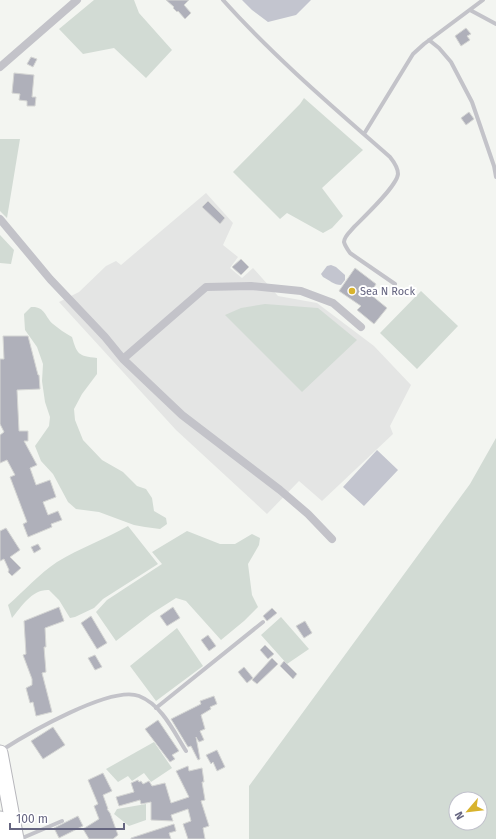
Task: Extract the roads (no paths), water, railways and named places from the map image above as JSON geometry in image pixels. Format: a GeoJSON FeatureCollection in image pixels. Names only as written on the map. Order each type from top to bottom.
{"type":"FeatureCollection","features":[{"type":"Feature","properties":{"kind":"highway"},"geometry":{"type":"LineString","coordinates":[[0,752],[16,839]]}},
{"type":"Feature","properties":{"kind":"highway"},"geometry":{"type":"LineString","coordinates":[[0,819],[4,839]]}},
{"type":"Feature","properties":{"kind":"street"},"geometry":{"type":"LineString","coordinates":[[0,67],[77,0]]}},
{"type":"Feature","properties":{"kind":"street"},"geometry":{"type":"LineString","coordinates":[[0,219],[50,279],[105,337],[123,359],[182,415],[280,490],[308,514],[332,539]]}},
{"type":"Feature","properties":{"kind":"street"},"geometry":{"type":"LineString","coordinates":[[123,359],[206,287],[251,286],[301,291],[333,303],[361,327]]}},
{"type":"Feature","properties":{"kind":"lane"},"geometry":{"type":"LineString","coordinates":[[223,0],[290,67],[394,162],[398,173],[396,180],[382,198],[350,232],[345,238],[344,242],[350,253],[395,284]]}},
{"type":"Feature","properties":{"kind":"lane"},"geometry":{"type":"LineString","coordinates":[[364,134],[413,54],[482,0]]}},
{"type":"Feature","properties":{"kind":"lane"},"geometry":{"type":"LineString","coordinates":[[470,10],[496,24]]}},
{"type":"Feature","properties":{"kind":"lane"},"geometry":{"type":"LineString","coordinates":[[429,40],[452,62],[472,102],[494,166],[496,177]]}},
{"type":"Feature","properties":{"kind":"lane"},"geometry":{"type":"LineString","coordinates":[[156,708],[263,622]]}},
{"type":"Feature","properties":{"kind":"lane"},"geometry":{"type":"LineString","coordinates":[[0,752],[25,735],[83,707],[107,697],[122,694],[138,696],[156,708],[164,717],[186,751]]}},
{"type":"Feature","properties":{"kind":"lane"},"geometry":{"type":"LineString","coordinates":[[20,839],[62,821]]}},
{"type":"Feature","properties":{"kind":"place","name":"Sea N Rock"},"geometry":{"type":"Point","coordinates":[352,291]}}]}
